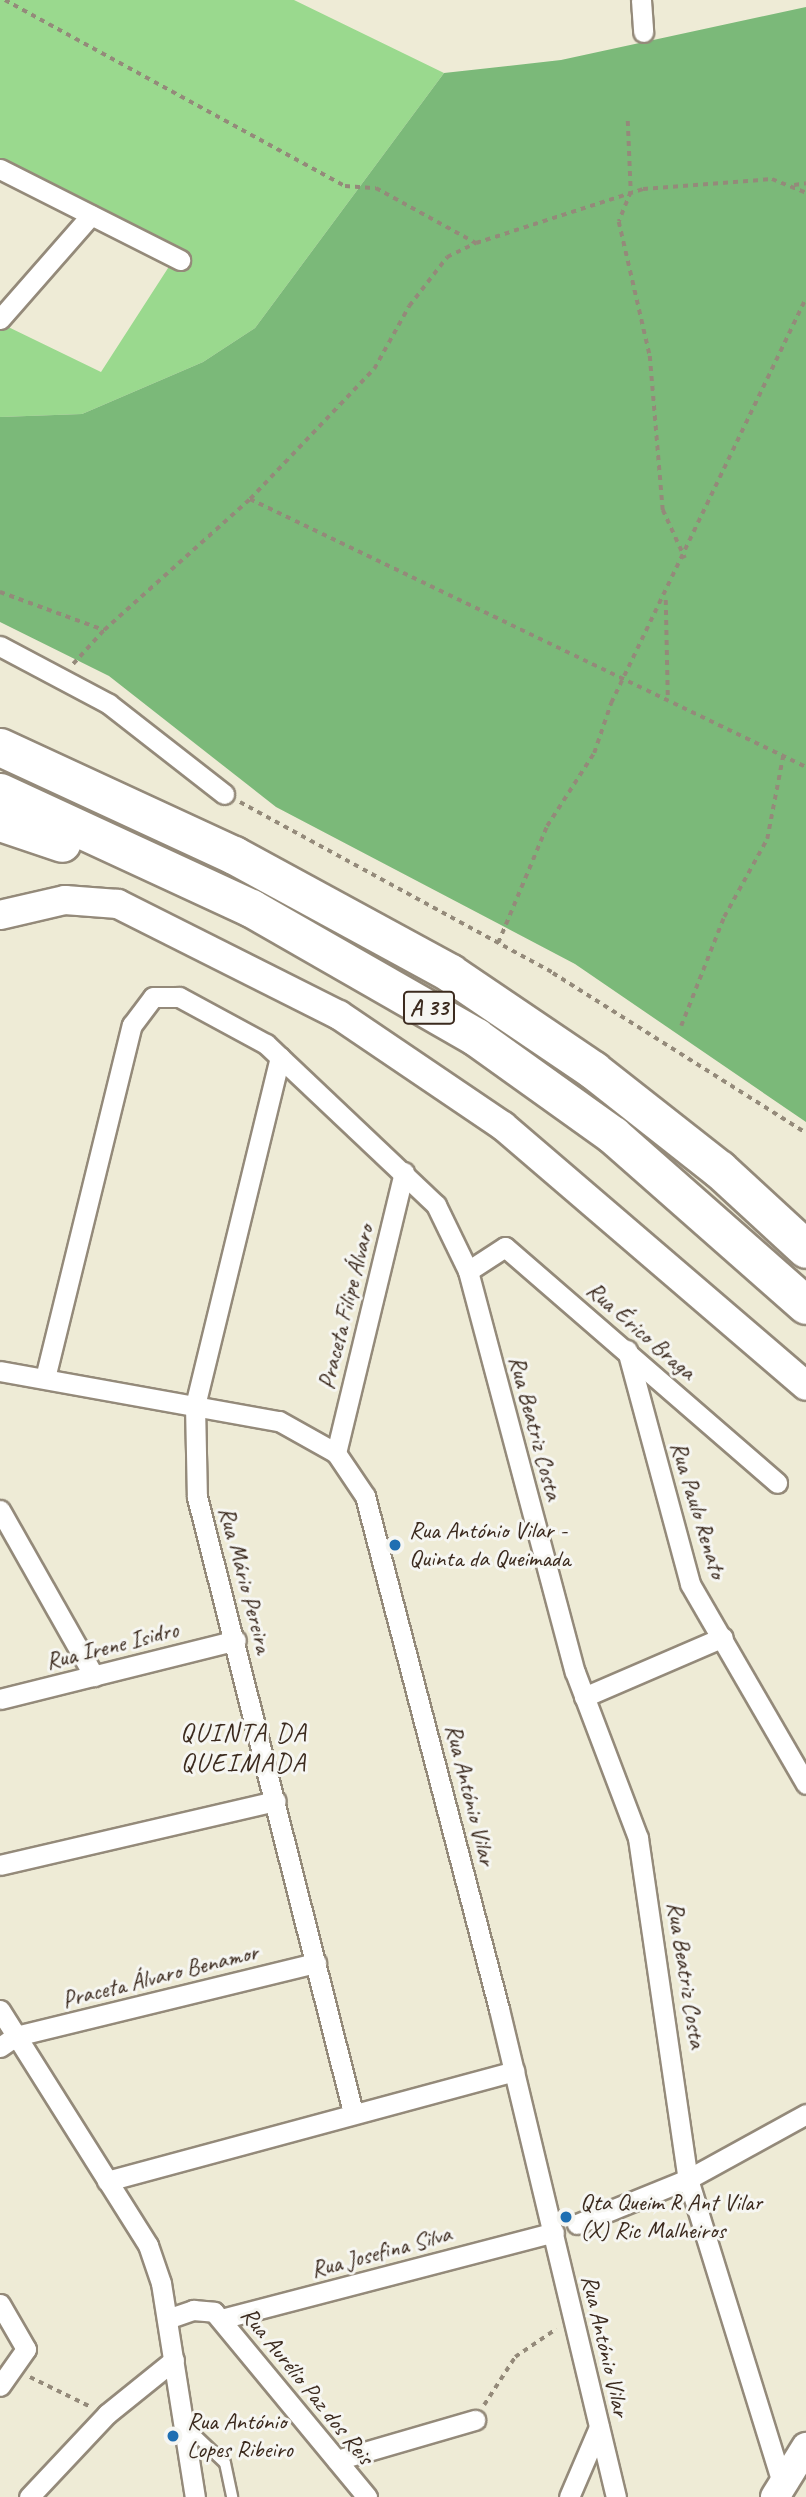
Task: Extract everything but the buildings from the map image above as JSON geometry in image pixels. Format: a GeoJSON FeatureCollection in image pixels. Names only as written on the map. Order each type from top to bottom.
{"type":"FeatureCollection","features":[{"type":"Feature","properties":{"kind":"highway","name":"A 33"},"geometry":{"type":"LineString","coordinates":[[0,746],[301,888],[450,972],[603,1077],[806,1249]]}},
{"type":"Feature","properties":{"kind":"highway","name":"A 33"},"geometry":{"type":"LineString","coordinates":[[0,792],[251,908],[466,1031],[613,1135],[797,1296]]}},
{"type":"Feature","properties":{"kind":"highway"},"geometry":{"type":"LineString","coordinates":[[0,822],[172,888],[350,979],[502,1074],[797,1296]]}},
{"type":"Feature","properties":{"kind":"street"},"geometry":{"type":"LineString","coordinates":[[641,0],[643,32]]}},
{"type":"Feature","properties":{"kind":"street"},"geometry":{"type":"LineString","coordinates":[[0,169],[180,260]]}},
{"type":"Feature","properties":{"kind":"street"},"geometry":{"type":"LineString","coordinates":[[0,319],[92,215]]}},
{"type":"Feature","properties":{"kind":"street"},"geometry":{"type":"LineString","coordinates":[[0,646],[62,676],[224,794]]}},
{"type":"Feature","properties":{"kind":"street"},"geometry":{"type":"LineString","coordinates":[[0,915],[65,900],[118,904],[339,1015],[513,1134],[806,1386]]}},
{"type":"Feature","properties":{"kind":"street","name":"Rua Beatriz Costa"},"geometry":{"type":"LineString","coordinates":[[46,1378],[142,1003],[166,994],[179,997],[280,1057],[436,1205],[468,1272],[584,1697],[638,1838],[688,2179],[779,2490]]}},
{"type":"Feature","properties":{"kind":"street","name":"Rua Mário Pereira"},"geometry":{"type":"LineString","coordinates":[[280,1057],[195,1405],[197,1497],[236,1640],[353,2112]]}},
{"type":"Feature","properties":{"kind":"street","name":"Praceta Filipe Álvaro"},"geometry":{"type":"LineString","coordinates":[[336,1453],[404,1172]]}},
{"type":"Feature","properties":{"kind":"street","name":"Rua Érico Braga"},"geometry":{"type":"LineString","coordinates":[[468,1272],[505,1247],[627,1350],[777,1483]]}},
{"type":"Feature","properties":{"kind":"street","name":"Rua Paulo Renato"},"geometry":{"type":"LineString","coordinates":[[627,1350],[690,1584],[806,1784]]}},
{"type":"Feature","properties":{"kind":"street"},"geometry":{"type":"LineString","coordinates":[[0,1371],[279,1421],[336,1453]]}},
{"type":"Feature","properties":{"kind":"street","name":"Rua António Vilar"},"geometry":{"type":"LineString","coordinates":[[336,1453],[373,1517],[554,2232],[616,2497]]}},
{"type":"Feature","properties":{"kind":"street"},"geometry":{"type":"LineString","coordinates":[[0,1510],[94,1676]]}},
{"type":"Feature","properties":{"kind":"street"},"geometry":{"type":"LineString","coordinates":[[584,1697],[723,1637]]}},
{"type":"Feature","properties":{"kind":"street","name":"Rua Irene Isidro"},"geometry":{"type":"LineString","coordinates":[[0,1699],[236,1640]]}},
{"type":"Feature","properties":{"kind":"street"},"geometry":{"type":"LineString","coordinates":[[0,1865],[276,1801]]}},
{"type":"Feature","properties":{"kind":"street","name":"Praceta Álvaro Benamor"},"geometry":{"type":"LineString","coordinates":[[8,2042],[316,1963]]}},
{"type":"Feature","properties":{"kind":"street"},"geometry":{"type":"LineString","coordinates":[[0,2010],[8,2042],[107,2181],[148,2245],[167,2319],[195,2497]]}},
{"type":"Feature","properties":{"kind":"street"},"geometry":{"type":"LineString","coordinates":[[107,2181],[353,2112],[514,2071]]}},
{"type":"Feature","properties":{"kind":"street"},"geometry":{"type":"LineString","coordinates":[[577,2224],[688,2179],[806,2113]]}},
{"type":"Feature","properties":{"kind":"street","name":"Rua Josefina Silva"},"geometry":{"type":"LineString","coordinates":[[221,2319],[554,2232]]}},
{"type":"Feature","properties":{"kind":"street"},"geometry":{"type":"LineString","coordinates":[[0,2304],[26,2349],[0,2386]]}},
{"type":"Feature","properties":{"kind":"street","name":"Rua Aurélio Paz dos Reis"},"geometry":{"type":"LineString","coordinates":[[167,2319],[202,2309],[221,2319],[367,2497]]}},
{"type":"Feature","properties":{"kind":"street"},"geometry":{"type":"LineString","coordinates":[[29,2497],[107,2414],[174,2360]]}},
{"type":"Feature","properties":{"kind":"street"},"geometry":{"type":"LineString","coordinates":[[337,2460],[475,2420]]}},
{"type":"Feature","properties":{"kind":"street"},"geometry":{"type":"LineString","coordinates":[[569,2497],[599,2427]]}},
{"type":"Feature","properties":{"kind":"street"},"geometry":{"type":"LineString","coordinates":[[779,2490],[806,2446]]}},
{"type":"Feature","properties":{"kind":"lane"},"geometry":{"type":"LineString","coordinates":[[184,2424],[225,2463],[232,2497]]}},
{"type":"Feature","properties":{"kind":"path"},"geometry":{"type":"LineString","coordinates":[[5,0],[345,186],[376,188],[476,243]]}},
{"type":"Feature","properties":{"kind":"path"},"geometry":{"type":"LineString","coordinates":[[628,121],[631,192],[619,222],[650,356],[663,510],[685,558]]}},
{"type":"Feature","properties":{"kind":"path"},"geometry":{"type":"LineString","coordinates":[[62,676],[104,630],[250,499],[374,369],[409,306],[447,257],[476,243],[631,192],[721,179],[794,185],[806,183]]}},
{"type":"Feature","properties":{"kind":"path"},"geometry":{"type":"LineString","coordinates":[[794,185],[806,194]]}},
{"type":"Feature","properties":{"kind":"path"},"geometry":{"type":"LineString","coordinates":[[498,943],[547,826],[594,753],[611,703],[625,682],[685,558],[806,297]]}},
{"type":"Feature","properties":{"kind":"path"},"geometry":{"type":"LineString","coordinates":[[250,499],[806,767]]}},
{"type":"Feature","properties":{"kind":"path"},"geometry":{"type":"LineString","coordinates":[[0,592],[104,630]]}},
{"type":"Feature","properties":{"kind":"path"},"geometry":{"type":"LineString","coordinates":[[666,597],[668,696]]}},
{"type":"Feature","properties":{"kind":"path"},"geometry":{"type":"LineString","coordinates":[[681,1026],[724,917],[767,839],[783,756]]}},
{"type":"Feature","properties":{"kind":"path"},"geometry":{"type":"LineString","coordinates":[[224,794],[498,943],[806,1133]]}},
{"type":"Feature","properties":{"kind":"path"},"geometry":{"type":"LineString","coordinates":[[475,2420],[534,2338],[575,2324]]}},
{"type":"Feature","properties":{"kind":"path"},"geometry":{"type":"LineString","coordinates":[[13,2368],[107,2414]]}},
{"type":"Feature","properties":{"kind":"green space"},"geometry":{"type":"Polygon","coordinates":[[[0,0],[294,0],[444,73],[255,328],[203,362],[82,414],[0,417],[0,323],[101,372],[170,265],[0,171],[0,0]]]}},
{"type":"Feature","properties":{"kind":"green space"},"geometry":{"type":"Polygon","coordinates":[[[806,7],[806,1122],[575,964],[276,807],[109,676],[0,622],[0,417],[82,414],[203,362],[255,328],[444,73],[561,60],[806,7]]]}},
{"type":"Feature","properties":{"kind":"place","name":"Rua António Vilar - Quinta da Queimada"},"geometry":{"type":"Point","coordinates":[395,1545]}},
{"type":"Feature","properties":{"kind":"place","name":"Qta Queim R Ant Vilar (X) Ric Malheiros"},"geometry":{"type":"Point","coordinates":[566,2217]}},
{"type":"Feature","properties":{"kind":"place","name":"Rua António Lopes Ribeiro"},"geometry":{"type":"Point","coordinates":[173,2436]}},
{"type":"Feature","properties":{"kind":"district","name":"QUINTA DA QUEIMADA"},"geometry":{"type":"Point","coordinates":[244,1748]}}]}
